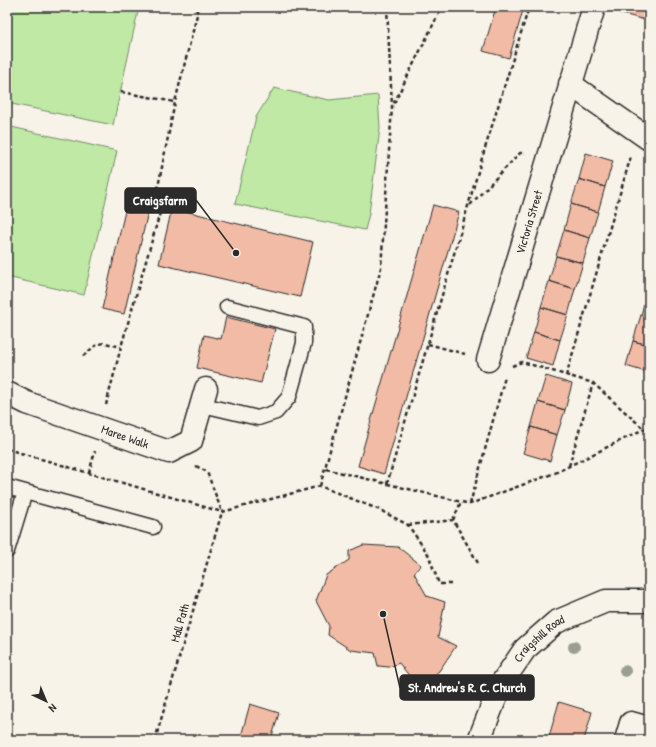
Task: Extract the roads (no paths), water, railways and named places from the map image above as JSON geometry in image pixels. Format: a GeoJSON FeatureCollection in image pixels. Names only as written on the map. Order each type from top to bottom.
{"type":"FeatureCollection","features":[{"type":"Feature","properties":{"kind":"street","name":"Victoria Street"},"geometry":{"type":"LineString","coordinates":[[498,364],[550,151],[594,7]]}},
{"type":"Feature","properties":{"kind":"street"},"geometry":{"type":"LineString","coordinates":[[570,84],[644,135]]}},
{"type":"Feature","properties":{"kind":"street","name":"Maree Walk"},"geometry":{"type":"LineString","coordinates":[[7,393],[27,403],[169,452],[191,441],[204,397]]}},
{"type":"Feature","properties":{"kind":"street","name":"Craigshill Road"},"geometry":{"type":"LineString","coordinates":[[479,740],[501,684],[525,649],[556,622],[606,601],[649,601]]}},
{"type":"Feature","properties":{"kind":"street"},"geometry":{"type":"LineString","coordinates":[[626,740],[631,723],[649,728]]}},
{"type":"Feature","properties":{"kind":"lane"},"geometry":{"type":"LineString","coordinates":[[204,397],[258,418],[276,412],[289,397],[304,344],[304,327],[228,307]]}},
{"type":"Feature","properties":{"kind":"lane"},"geometry":{"type":"LineString","coordinates":[[7,487],[153,527]]}},
{"type":"Feature","properties":{"kind":"lane"},"geometry":{"type":"LineString","coordinates":[[7,551],[26,492]]}},
{"type":"Feature","properties":{"kind":"place","name":"Craigsfarm"},"geometry":{"type":"Point","coordinates":[236,253]}},
{"type":"Feature","properties":{"kind":"place","name":"St. Andrew's R. C. Church"},"geometry":{"type":"Point","coordinates":[383,614]}}]}
